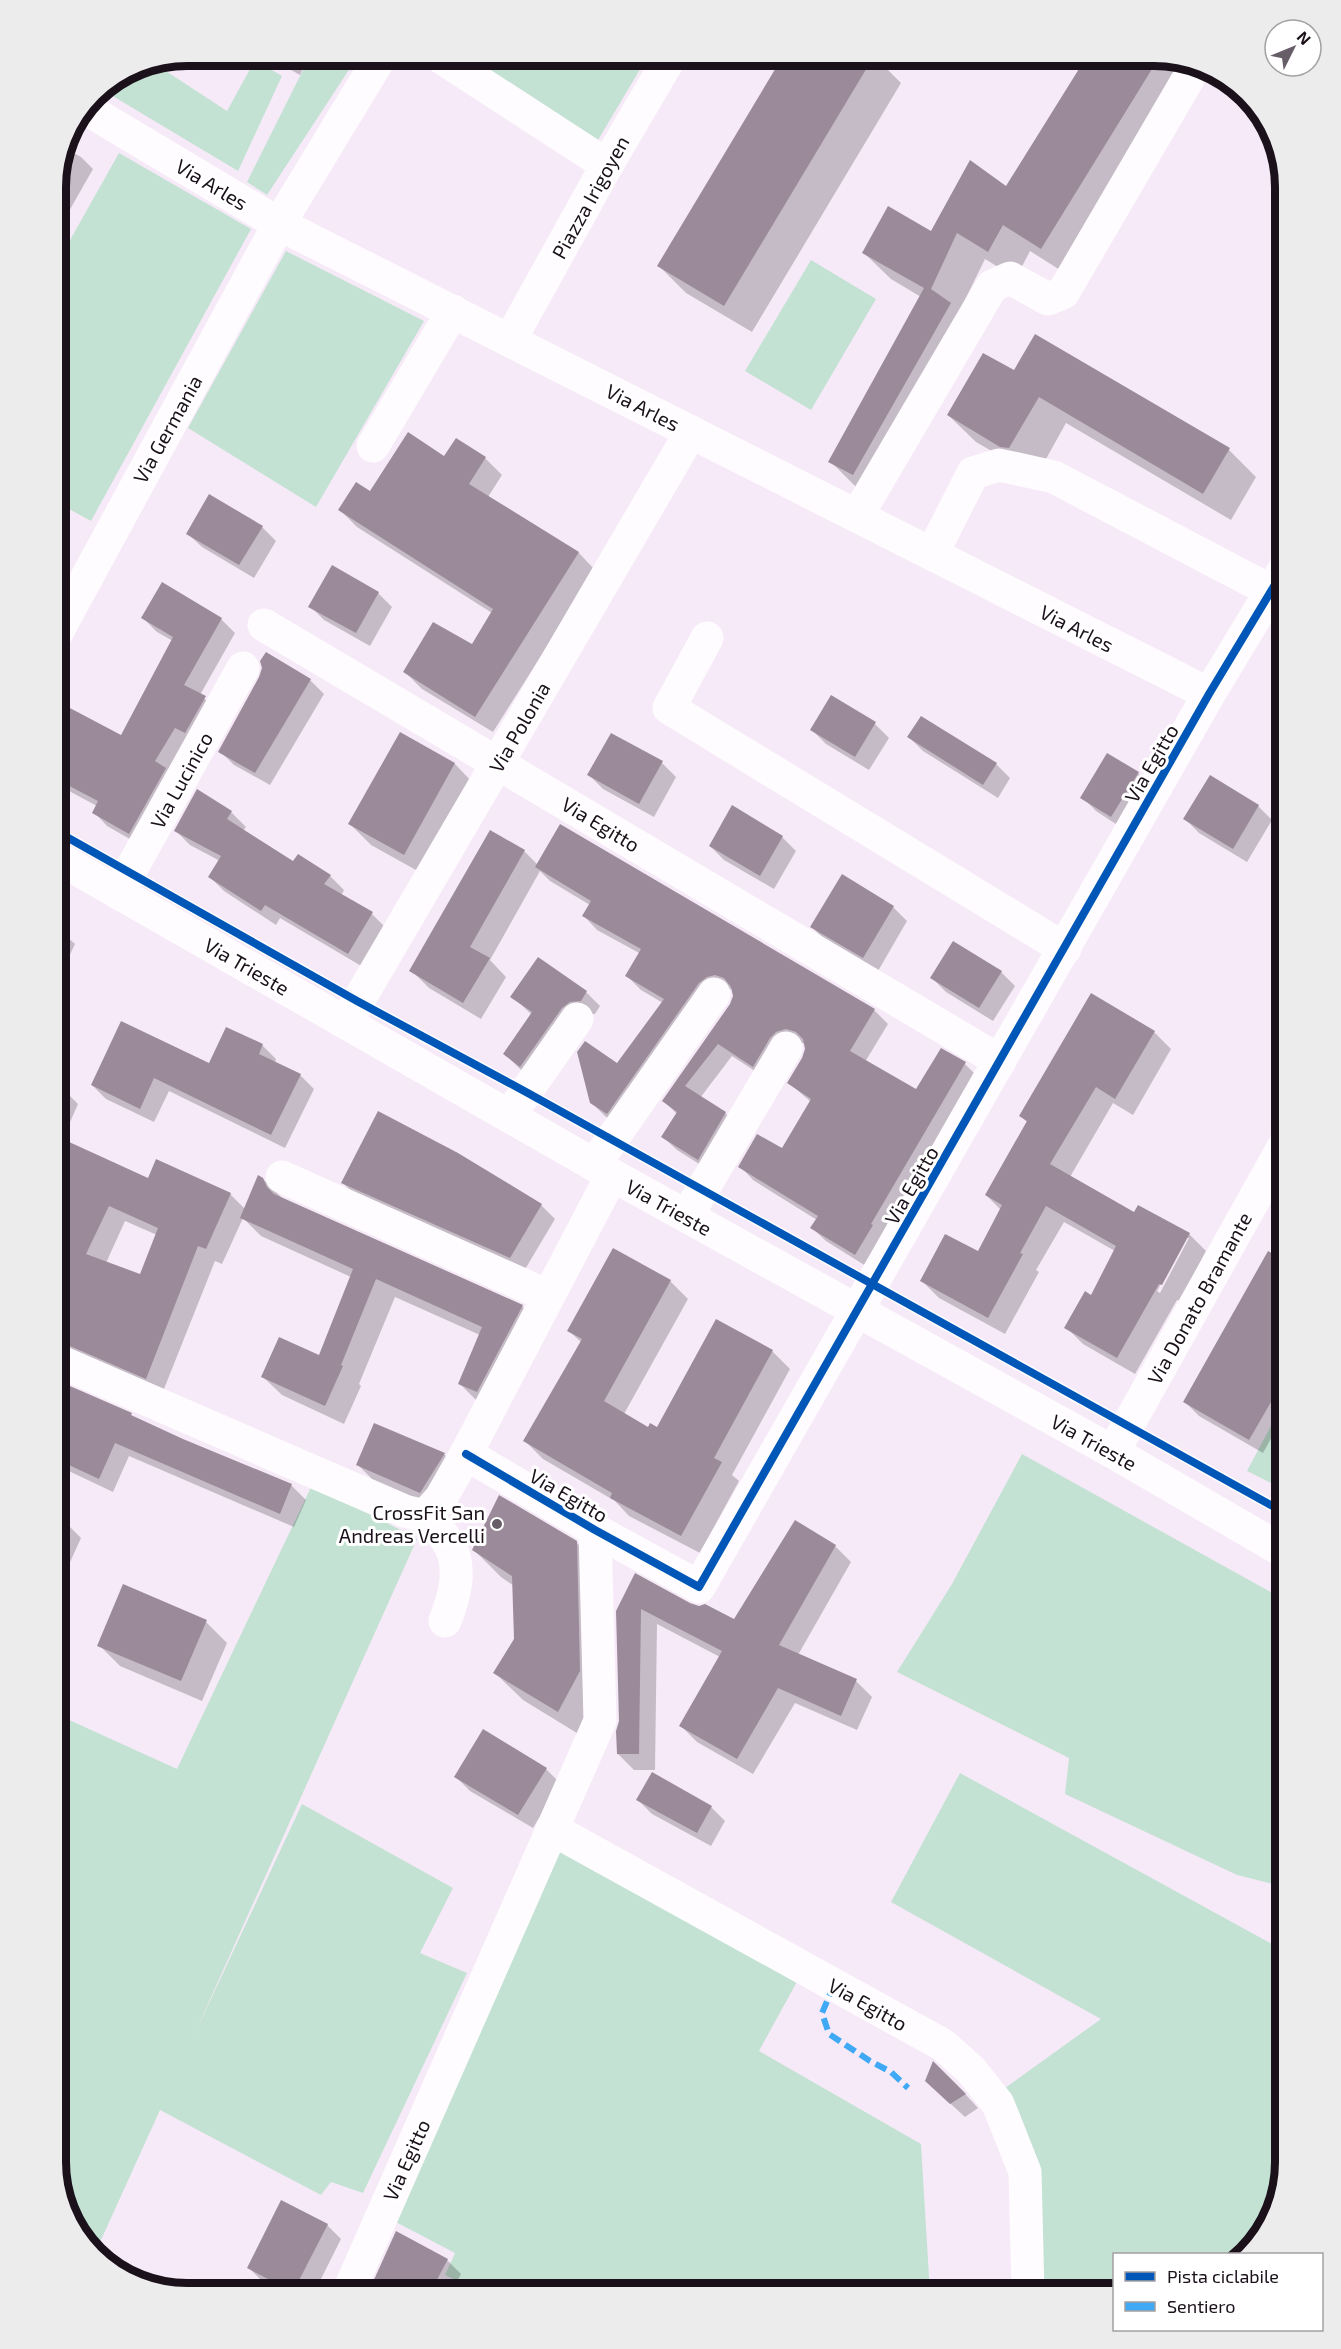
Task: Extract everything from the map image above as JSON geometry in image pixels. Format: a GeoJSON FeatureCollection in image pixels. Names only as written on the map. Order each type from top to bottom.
{"type":"FeatureCollection","features":[{"type":"Feature","properties":{"kind":"street"},"geometry":{"type":"LineString","coordinates":[[279,224],[375,66]]}},
{"type":"Feature","properties":{"kind":"street"},"geometry":{"type":"LineString","coordinates":[[454,66],[607,165]]}},
{"type":"Feature","properties":{"kind":"street","name":"Piazza Irigoyen"},"geometry":{"type":"LineString","coordinates":[[510,340],[607,165],[665,66]]}},
{"type":"Feature","properties":{"kind":"street"},"geometry":{"type":"LineString","coordinates":[[857,516],[992,286],[1010,278],[1048,299],[1063,293],[1191,72]]}},
{"type":"Feature","properties":{"kind":"street","name":"Via Arles"},"geometry":{"type":"LineString","coordinates":[[92,113],[279,224],[1209,694]]}},
{"type":"Feature","properties":{"kind":"street","name":"Via Germania"},"geometry":{"type":"LineString","coordinates":[[66,616],[279,224]]}},
{"type":"Feature","properties":{"kind":"street"},"geometry":{"type":"LineString","coordinates":[[373,446],[453,310]]}},
{"type":"Feature","properties":{"kind":"street","name":"Via Polonia"},"geometry":{"type":"LineString","coordinates":[[346,1022],[691,432]]}},
{"type":"Feature","properties":{"kind":"street"},"geometry":{"type":"LineString","coordinates":[[932,554],[973,473],[999,465],[1054,477],[1275,578]]}},
{"type":"Feature","properties":{"kind":"street","name":"Via Egitto"},"geometry":{"type":"LineString","coordinates":[[466,1454],[595,1530],[699,1587],[1209,694],[1275,584]]}},
{"type":"Feature","properties":{"kind":"street","name":"Via Egitto"},"geometry":{"type":"LineString","coordinates":[[264,625],[1000,1061]]}},
{"type":"Feature","properties":{"kind":"street"},"geometry":{"type":"LineString","coordinates":[[707,638],[669,708],[1065,949]]}},
{"type":"Feature","properties":{"kind":"street","name":"Via Lucinico"},"geometry":{"type":"LineString","coordinates":[[118,892],[243,668]]}},
{"type":"Feature","properties":{"kind":"street","name":"Via Trieste"},"geometry":{"type":"LineString","coordinates":[[66,863],[603,1170],[1113,1452],[1275,1546]]}},
{"type":"Feature","properties":{"kind":"street"},"geometry":{"type":"LineString","coordinates":[[425,1516],[441,1498],[466,1454],[548,1296],[603,1170],[714,993]]}},
{"type":"Feature","properties":{"kind":"street"},"geometry":{"type":"LineString","coordinates":[[509,1116],[577,1019]]}},
{"type":"Feature","properties":{"kind":"street"},"geometry":{"type":"LineString","coordinates":[[687,1216],[786,1048]]}},
{"type":"Feature","properties":{"kind":"street","name":"Via Donato Bramante"},"geometry":{"type":"LineString","coordinates":[[1113,1452],[1275,1164]]}},
{"type":"Feature","properties":{"kind":"street"},"geometry":{"type":"LineString","coordinates":[[282,1178],[548,1296]]}},
{"type":"Feature","properties":{"kind":"street"},"geometry":{"type":"LineString","coordinates":[[66,1364],[404,1511],[425,1516],[449,1544],[455,1563],[456,1591],[445,1621]]}},
{"type":"Feature","properties":{"kind":"street","name":"Via Egitto"},"geometry":{"type":"LineString","coordinates":[[352,2283],[600,1721],[595,1530]]}},
{"type":"Feature","properties":{"kind":"street","name":"Via Egitto"},"geometry":{"type":"LineString","coordinates":[[552,1829],[943,2045],[971,2070],[998,2103],[1025,2172],[1028,2283]]}},
{"type":"Feature","properties":{"kind":"green space"},"geometry":{"type":"Polygon","coordinates":[[[252,66],[265,66],[282,76],[238,171],[109,94],[126,82],[162,68],[227,111],[252,66]]]}},
{"type":"Feature","properties":{"kind":"green space"},"geometry":{"type":"Polygon","coordinates":[[[305,66],[351,66],[267,195],[247,182],[305,66]]]}},
{"type":"Feature","properties":{"kind":"green space"},"geometry":{"type":"Polygon","coordinates":[[[473,66],[642,66],[595,145],[473,66]]]}},
{"type":"Feature","properties":{"kind":"green space"},"geometry":{"type":"Polygon","coordinates":[[[119,153],[251,229],[91,521],[66,507],[66,247],[119,153]]]}},
{"type":"Feature","properties":{"kind":"green space"},"geometry":{"type":"Polygon","coordinates":[[[286,251],[424,321],[316,507],[188,428],[286,251]]]}},
{"type":"Feature","properties":{"kind":"green space"},"geometry":{"type":"Polygon","coordinates":[[[811,260],[876,299],[811,410],[745,371],[811,260]]]}},
{"type":"Feature","properties":{"kind":"green space"},"geometry":{"type":"Polygon","coordinates":[[[1275,1418],[1275,1485],[1247,1471],[1275,1418]]]}},
{"type":"Feature","properties":{"kind":"green space"},"geometry":{"type":"Polygon","coordinates":[[[1022,1454],[1275,1594],[1275,1884],[1237,1875],[1065,1794],[1069,1758],[897,1672],[952,1584],[1022,1454]]]}},
{"type":"Feature","properties":{"kind":"green space"},"geometry":{"type":"Polygon","coordinates":[[[313,1483],[417,1539],[194,2035],[302,1804],[453,1888],[420,1953],[467,1973],[363,2193],[331,2182],[321,2195],[160,2110],[99,2245],[78,2216],[68,2186],[66,2170],[66,1719],[177,1769],[313,1483]]]}},
{"type":"Feature","properties":{"kind":"green space"},"geometry":{"type":"Polygon","coordinates":[[[960,1773],[1275,1946],[1274,2178],[1263,2216],[1245,2242],[1234,2253],[1113,2253],[1113,2283],[1042,2283],[1005,2088],[1101,2019],[891,1902],[960,1773]]]}},
{"type":"Feature","properties":{"kind":"green space"},"geometry":{"type":"Polygon","coordinates":[[[559,1847],[799,1978],[759,2051],[921,2144],[929,2283],[461,2283],[445,2275],[455,2253],[388,2218],[559,1847]]]}},
{"type":"Feature","properties":{"kind":"building"},"geometry":{"type":"Polygon","coordinates":[[[777,66],[868,66],[724,306],[657,266],[777,66]]]}},
{"type":"Feature","properties":{"kind":"building"},"geometry":{"type":"Polygon","coordinates":[[[1081,66],[1154,66],[1041,249],[1003,225],[988,252],[957,233],[931,289],[951,303],[853,475],[828,462],[924,288],[862,253],[888,206],[931,231],[970,160],[1006,186],[1081,66]]]}},
{"type":"Feature","properties":{"kind":"building"},"geometry":{"type":"Polygon","coordinates":[[[1035,334],[1230,448],[1203,494],[1039,397],[1009,448],[1000,447],[947,415],[983,353],[1014,370],[1035,334]]]}},
{"type":"Feature","properties":{"kind":"building"},"geometry":{"type":"Polygon","coordinates":[[[408,432],[444,456],[456,438],[486,457],[469,484],[579,552],[475,717],[403,672],[433,622],[472,644],[493,609],[338,510],[356,482],[370,491],[408,432]]]}},
{"type":"Feature","properties":{"kind":"building"},"geometry":{"type":"Polygon","coordinates":[[[209,494],[263,526],[239,565],[186,534],[209,494]]]}},
{"type":"Feature","properties":{"kind":"building"},"geometry":{"type":"Polygon","coordinates":[[[332,565],[379,592],[356,633],[308,607],[332,565]]]}},
{"type":"Feature","properties":{"kind":"building"},"geometry":{"type":"Polygon","coordinates":[[[162,582],[222,618],[184,685],[206,696],[185,733],[175,728],[155,761],[166,768],[129,834],[92,813],[98,801],[66,784],[66,711],[68,707],[121,735],[173,637],[141,618],[162,582]]]}},
{"type":"Feature","properties":{"kind":"building"},"geometry":{"type":"Polygon","coordinates":[[[266,652],[311,679],[255,773],[218,752],[259,677],[262,668],[260,661],[266,652]]]}},
{"type":"Feature","properties":{"kind":"building"},"geometry":{"type":"Polygon","coordinates":[[[831,695],[876,722],[855,757],[810,730],[831,695]]]}},
{"type":"Feature","properties":{"kind":"building"},"geometry":{"type":"Polygon","coordinates":[[[921,716],[997,763],[983,785],[907,737],[921,716]]]}},
{"type":"Feature","properties":{"kind":"building"},"geometry":{"type":"Polygon","coordinates":[[[400,732],[455,763],[404,855],[348,824],[400,732]]]}},
{"type":"Feature","properties":{"kind":"building"},"geometry":{"type":"Polygon","coordinates":[[[611,733],[663,761],[639,804],[587,775],[611,733]]]}},
{"type":"Feature","properties":{"kind":"building"},"geometry":{"type":"Polygon","coordinates":[[[1107,753],[1139,772],[1111,817],[1080,798],[1107,753]]]}},
{"type":"Feature","properties":{"kind":"building"},"geometry":{"type":"Polygon","coordinates":[[[1210,775],[1259,805],[1233,849],[1183,819],[1210,775]]]}},
{"type":"Feature","properties":{"kind":"building"},"geometry":{"type":"Polygon","coordinates":[[[197,789],[232,811],[227,819],[293,861],[298,854],[331,875],[324,884],[373,912],[348,954],[265,905],[261,911],[208,877],[221,856],[174,831],[197,789]]]}},
{"type":"Feature","properties":{"kind":"building"},"geometry":{"type":"Polygon","coordinates":[[[732,805],[783,836],[760,876],[709,846],[732,805]]]}},
{"type":"Feature","properties":{"kind":"building"},"geometry":{"type":"Polygon","coordinates":[[[560,824],[875,1009],[850,1051],[916,1089],[941,1048],[966,1062],[855,1255],[810,1228],[818,1216],[738,1167],[757,1134],[782,1148],[811,1099],[787,1083],[805,1049],[803,1039],[796,1032],[786,1029],[776,1032],[753,1067],[718,1044],[685,1086],[726,1112],[698,1160],[661,1137],[677,1112],[662,1101],[730,1004],[733,996],[731,987],[724,978],[715,975],[699,983],[607,1114],[590,1103],[577,1052],[585,1041],[617,1063],[664,999],[625,976],[641,949],[582,916],[591,901],[535,867],[560,824]]]}},
{"type":"Feature","properties":{"kind":"building"},"geometry":{"type":"Polygon","coordinates":[[[490,830],[525,850],[470,947],[490,958],[463,1003],[409,971],[490,830]]]}},
{"type":"Feature","properties":{"kind":"building"},"geometry":{"type":"Polygon","coordinates":[[[842,874],[894,906],[863,958],[810,927],[842,874]]]}},
{"type":"Feature","properties":{"kind":"building"},"geometry":{"type":"Polygon","coordinates":[[[953,941],[1002,971],[979,1008],[930,978],[953,941]]]}},
{"type":"Feature","properties":{"kind":"building"},"geometry":{"type":"Polygon","coordinates":[[[538,957],[587,991],[581,1001],[570,1002],[562,1008],[520,1067],[503,1054],[532,1012],[510,997],[538,957]]]}},
{"type":"Feature","properties":{"kind":"building"},"geometry":{"type":"Polygon","coordinates":[[[1091,993],[1155,1031],[1115,1099],[1096,1087],[1050,1164],[1134,1212],[1138,1205],[1190,1233],[1162,1285],[1159,1284],[1117,1358],[1064,1328],[1085,1291],[1091,1295],[1116,1246],[1046,1206],[988,1318],[920,1281],[945,1234],[978,1251],[1002,1205],[985,1195],[1027,1121],[1019,1116],[1091,993]]]}},
{"type":"Feature","properties":{"kind":"building"},"geometry":{"type":"Polygon","coordinates":[[[121,1021],[209,1063],[226,1027],[263,1044],[259,1054],[301,1074],[271,1135],[154,1078],[140,1109],[91,1085],[121,1021]]]}},
{"type":"Feature","properties":{"kind":"building"},"geometry":{"type":"Polygon","coordinates":[[[378,1111],[458,1153],[542,1204],[510,1258],[341,1183],[378,1111]]]}},
{"type":"Feature","properties":{"kind":"building"},"geometry":{"type":"Polygon","coordinates":[[[66,1141],[148,1178],[156,1159],[231,1193],[206,1249],[198,1246],[146,1379],[66,1344],[66,1141]],[[109,1206],[86,1254],[140,1274],[158,1228],[109,1206]]]}},
{"type":"Feature","properties":{"kind":"building"},"geometry":{"type":"Polygon","coordinates":[[[258,1175],[263,1178],[267,1187],[274,1194],[523,1305],[477,1392],[458,1384],[482,1327],[376,1279],[325,1406],[261,1377],[279,1337],[319,1355],[353,1269],[240,1218],[258,1175]]]}},
{"type":"Feature","properties":{"kind":"building"},"geometry":{"type":"Polygon","coordinates":[[[613,1248],[671,1280],[604,1401],[648,1427],[650,1423],[657,1427],[716,1319],[773,1350],[714,1458],[722,1462],[681,1536],[610,1498],[612,1493],[523,1441],[582,1339],[567,1331],[613,1248]]]}},
{"type":"Feature","properties":{"kind":"building"},"geometry":{"type":"Polygon","coordinates":[[[1268,1251],[1275,1255],[1275,1395],[1249,1440],[1183,1402],[1268,1251]]]}},
{"type":"Feature","properties":{"kind":"building"},"geometry":{"type":"Polygon","coordinates":[[[66,1384],[132,1413],[131,1415],[183,1439],[292,1484],[280,1514],[115,1443],[99,1479],[66,1464],[66,1384]]]}},
{"type":"Feature","properties":{"kind":"building"},"geometry":{"type":"Polygon","coordinates":[[[374,1423],[445,1453],[420,1493],[356,1465],[374,1423]]]}},
{"type":"Feature","properties":{"kind":"building"},"geometry":{"type":"Polygon","coordinates":[[[499,1495],[577,1541],[580,1671],[558,1712],[493,1673],[514,1639],[512,1576],[472,1550],[499,1495]]]}},
{"type":"Feature","properties":{"kind":"building"},"geometry":{"type":"Polygon","coordinates":[[[795,1520],[836,1545],[779,1645],[857,1679],[841,1716],[778,1688],[737,1759],[679,1726],[722,1651],[641,1609],[639,1754],[617,1754],[616,1731],[619,1721],[616,1611],[635,1573],[690,1603],[699,1606],[705,1604],[734,1619],[795,1520]]]}},
{"type":"Feature","properties":{"kind":"building"},"geometry":{"type":"Polygon","coordinates":[[[123,1584],[207,1620],[181,1681],[97,1646],[123,1584]]]}},
{"type":"Feature","properties":{"kind":"building"},"geometry":{"type":"Polygon","coordinates":[[[483,1729],[547,1768],[518,1815],[454,1777],[483,1729]]]}},
{"type":"Feature","properties":{"kind":"building"},"geometry":{"type":"Polygon","coordinates":[[[652,1772],[712,1806],[697,1833],[636,1800],[652,1772]]]}},
{"type":"Feature","properties":{"kind":"building"},"geometry":{"type":"Polygon","coordinates":[[[933,2061],[966,2094],[950,2104],[925,2081],[933,2061]]]}},
{"type":"Feature","properties":{"kind":"building"},"geometry":{"type":"Polygon","coordinates":[[[281,2200],[328,2224],[298,2283],[276,2283],[247,2268],[281,2200]]]}},
{"type":"Feature","properties":{"kind":"building"},"geometry":{"type":"Polygon","coordinates":[[[396,2231],[448,2259],[435,2283],[373,2283],[396,2231]]]}},
{"type":"Feature","properties":{"kind":"marked path"},"geometry":{"type":"LineString","coordinates":[[834,1985],[822,2013],[829,2034],[891,2072],[908,2088]]}},
{"type":"Feature","properties":{"kind":"cycle path"},"geometry":{"type":"LineString","coordinates":[[466,1454],[595,1530],[699,1587],[1209,694],[1275,585]]}},
{"type":"Feature","properties":{"kind":"cycle path"},"geometry":{"type":"LineString","coordinates":[[66,837],[357,1001],[526,1092],[1275,1507]]}},
{"type":"Feature","properties":{"kind":"place","name":"CrossFit San Andreas Vercelli"},"geometry":{"type":"Point","coordinates":[497,1524]}}]}
